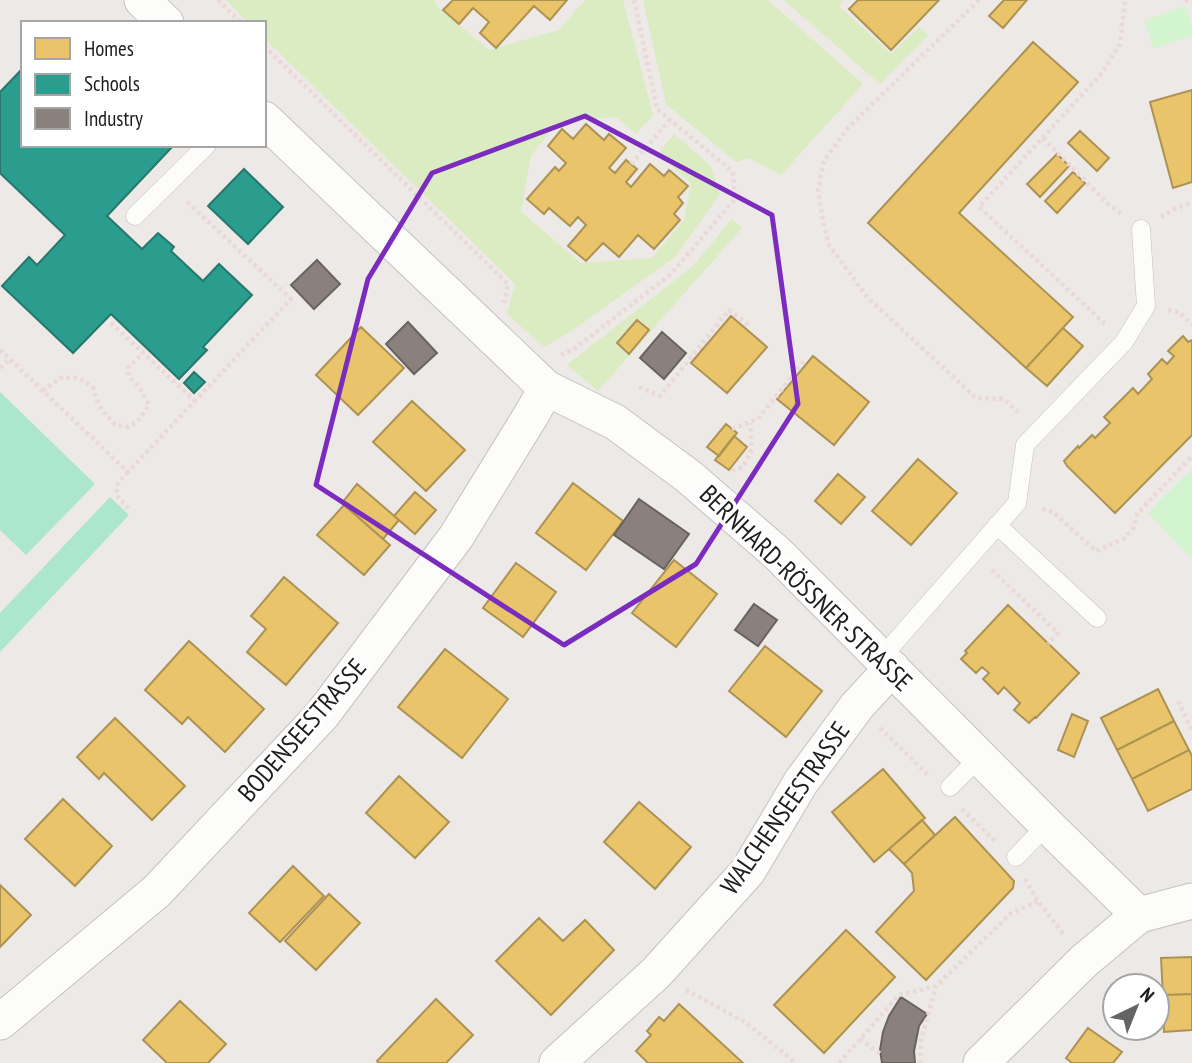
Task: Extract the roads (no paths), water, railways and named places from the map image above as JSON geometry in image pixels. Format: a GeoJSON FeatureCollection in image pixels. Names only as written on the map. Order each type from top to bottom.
{"type":"FeatureCollection","features":[{"type":"Feature","properties":{"kind":"street"},"geometry":{"type":"LineString","coordinates":[[142,0],[164,21]]}},
{"type":"Feature","properties":{"kind":"street","name":"BERNHARD-RÖSSNER-STRASSE"},"geometry":{"type":"LineString","coordinates":[[266,121],[538,382],[615,422],[688,476],[777,553],[1139,915]]}},
{"type":"Feature","properties":{"kind":"street","name":"BODENSEESTRASSE"},"geometry":{"type":"LineString","coordinates":[[0,1022],[157,891],[322,715],[456,537],[533,412],[538,382]]}},
{"type":"Feature","properties":{"kind":"street","name":"WALCHENSEESTRASSE"},"geometry":{"type":"LineString","coordinates":[[557,1063],[656,973],[748,871],[801,782],[887,663]]}},
{"type":"Feature","properties":{"kind":"street"},"geometry":{"type":"LineString","coordinates":[[981,1063],[1084,961],[1139,915],[1192,901]]}},
{"type":"Feature","properties":{"kind":"lane"},"geometry":{"type":"LineString","coordinates":[[135,216],[205,147]]}},
{"type":"Feature","properties":{"kind":"lane"},"geometry":{"type":"LineString","coordinates":[[887,663],[973,552],[1017,503],[1025,445],[1124,342],[1146,306],[1141,229]]}},
{"type":"Feature","properties":{"kind":"lane"},"geometry":{"type":"LineString","coordinates":[[998,525],[1097,618]]}},
{"type":"Feature","properties":{"kind":"lane"},"geometry":{"type":"LineString","coordinates":[[946,790],[980,757]]}},
{"type":"Feature","properties":{"kind":"lane"},"geometry":{"type":"LineString","coordinates":[[1013,859],[1047,825]]}}]}
